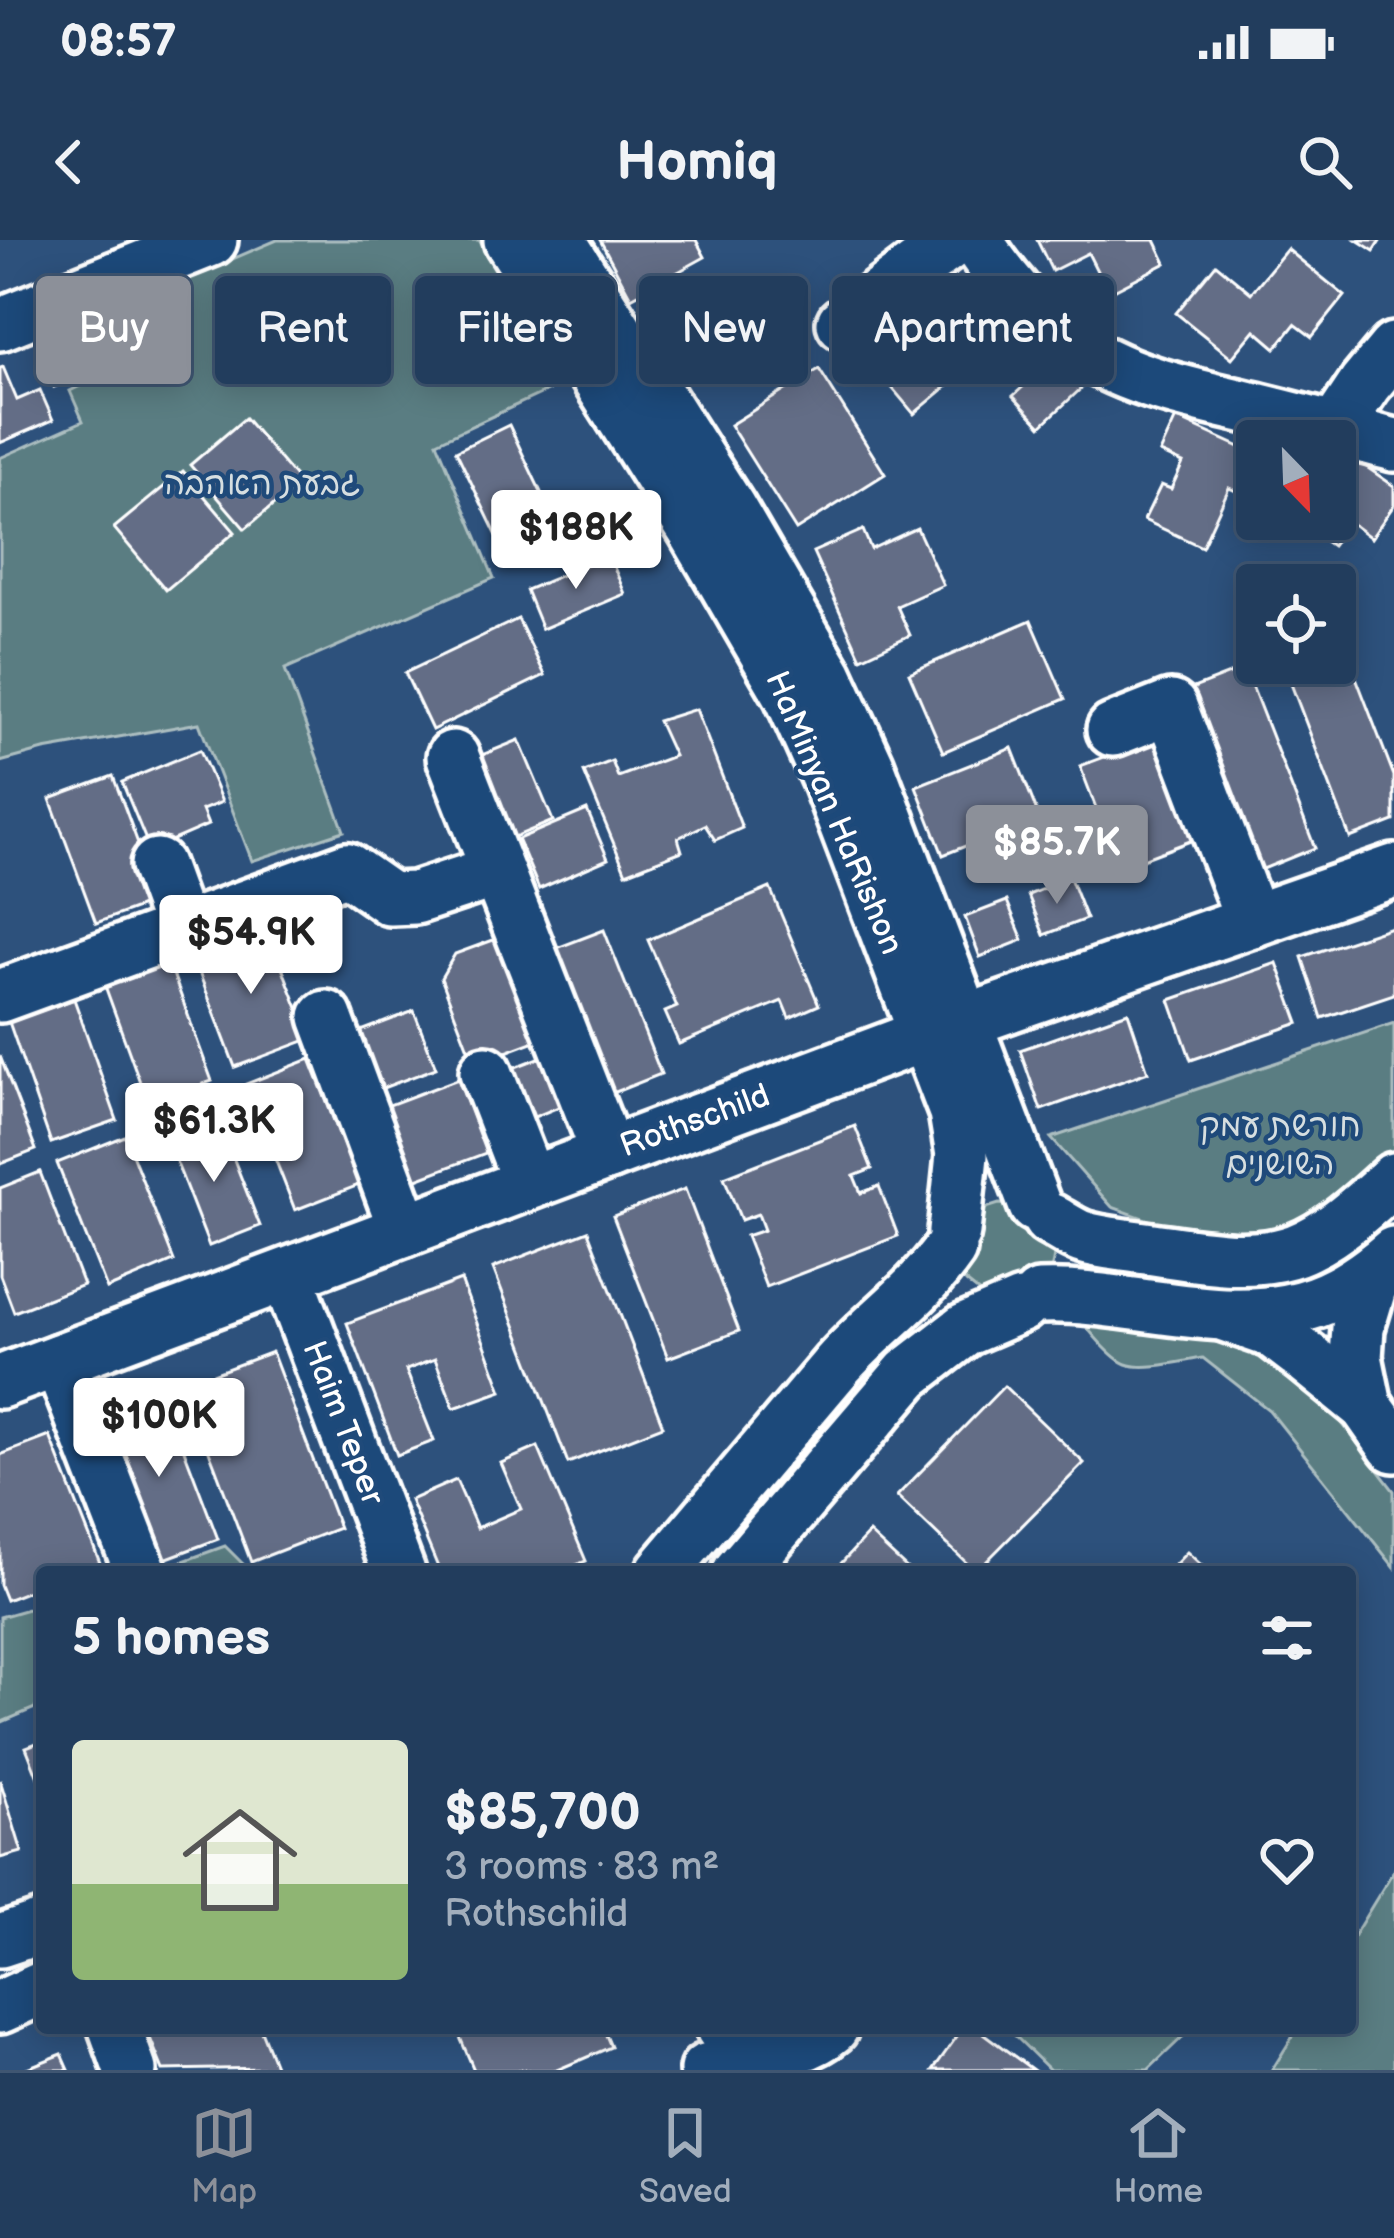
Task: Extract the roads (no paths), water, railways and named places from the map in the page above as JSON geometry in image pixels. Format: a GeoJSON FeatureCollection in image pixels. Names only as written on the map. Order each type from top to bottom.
{"type":"FeatureCollection","features":[{"type":"Feature","properties":{"kind":"street"},"geometry":{"type":"LineString","coordinates":[[0,324],[211,240]]}},
{"type":"Feature","properties":{"kind":"street","name":"HaMinyan HaRishon"},"geometry":{"type":"LineString","coordinates":[[510,240],[694,530],[790,695],[945,1028],[1042,1213]]}},
{"type":"Feature","properties":{"kind":"street","name":"HaMinyan HaRishon"},"geometry":{"type":"LineString","coordinates":[[559,240],[730,509],[827,676],[868,766],[945,1028],[962,1155],[952,1241]]}},
{"type":"Feature","properties":{"kind":"street"},"geometry":{"type":"LineString","coordinates":[[906,276],[954,240]]}},
{"type":"Feature","properties":{"kind":"street"},"geometry":{"type":"LineString","coordinates":[[976,240],[994,269],[1069,342],[1126,373],[1298,420]]}},
{"type":"Feature","properties":{"kind":"street"},"geometry":{"type":"LineString","coordinates":[[1341,420],[1394,349]]}},
{"type":"Feature","properties":{"kind":"street"},"geometry":{"type":"LineString","coordinates":[[1356,435],[1394,445]]}},
{"type":"Feature","properties":{"kind":"street"},"geometry":{"type":"LineString","coordinates":[[1113,730],[1171,707],[1252,921]]}},
{"type":"Feature","properties":{"kind":"street"},"geometry":{"type":"LineString","coordinates":[[453,757],[608,1154]]}},
{"type":"Feature","properties":{"kind":"street"},"geometry":{"type":"LineString","coordinates":[[157,865],[181,931]]}},
{"type":"Feature","properties":{"kind":"street"},"geometry":{"type":"LineString","coordinates":[[0,996],[347,869],[390,899],[416,898],[491,873]]}},
{"type":"Feature","properties":{"kind":"street","name":"Rothschild"},"geometry":{"type":"LineString","coordinates":[[0,1382],[945,1028],[1394,872]]}},
{"type":"Feature","properties":{"kind":"street"},"geometry":{"type":"LineString","coordinates":[[326,1017],[405,1230]]}},
{"type":"Feature","properties":{"kind":"street"},"geometry":{"type":"LineString","coordinates":[[486,1072],[529,1184]]}},
{"type":"Feature","properties":{"kind":"street"},"geometry":{"type":"LineString","coordinates":[[667,1566],[868,1331],[921,1287],[964,1216],[980,1204],[1017,1199],[1082,1237],[1242,1258],[1298,1250],[1343,1222],[1394,1179]]}},
{"type":"Feature","properties":{"kind":"street"},"geometry":{"type":"LineString","coordinates":[[744,1566],[908,1374],[964,1330],[1030,1302],[1057,1274],[1058,1236],[1042,1213]]}},
{"type":"Feature","properties":{"kind":"street"},"geometry":{"type":"LineString","coordinates":[[952,1241],[952,1269],[961,1286],[975,1299],[1002,1308],[1102,1298],[1242,1314],[1281,1311],[1318,1302],[1385,1260]]}},
{"type":"Feature","properties":{"kind":"street"},"geometry":{"type":"LineString","coordinates":[[1380,1426],[1356,1357],[1357,1334],[1385,1260]]}},
{"type":"Feature","properties":{"kind":"street","name":"Haim Teper"},"geometry":{"type":"LineString","coordinates":[[286,1275],[397,1566]]}},
{"type":"Feature","properties":{"kind":"street"},"geometry":{"type":"LineString","coordinates":[[1215,1312],[1273,1332],[1380,1426]]}},
{"type":"Feature","properties":{"kind":"street"},"geometry":{"type":"LineString","coordinates":[[58,1360],[139,1566]]}},
{"type":"Feature","properties":{"kind":"street"},"geometry":{"type":"LineString","coordinates":[[0,1942],[36,1929]]}},
{"type":"Feature","properties":{"kind":"street"},"geometry":{"type":"LineString","coordinates":[[0,2007],[36,1991]]}},
{"type":"Feature","properties":{"kind":"street"},"geometry":{"type":"LineString","coordinates":[[117,2034],[130,2070]]}},
{"type":"Feature","properties":{"kind":"street"},"geometry":{"type":"LineString","coordinates":[[725,2052],[786,2051],[825,2034]]}},
{"type":"Feature","properties":{"kind":"park label","name":"גבעת האהבה"},"geometry":{"type":"Point","coordinates":[262,484]}},
{"type":"Feature","properties":{"kind":"park label","name":"חורשת עמק השושנים"},"geometry":{"type":"Point","coordinates":[1280,1145]}}]}
